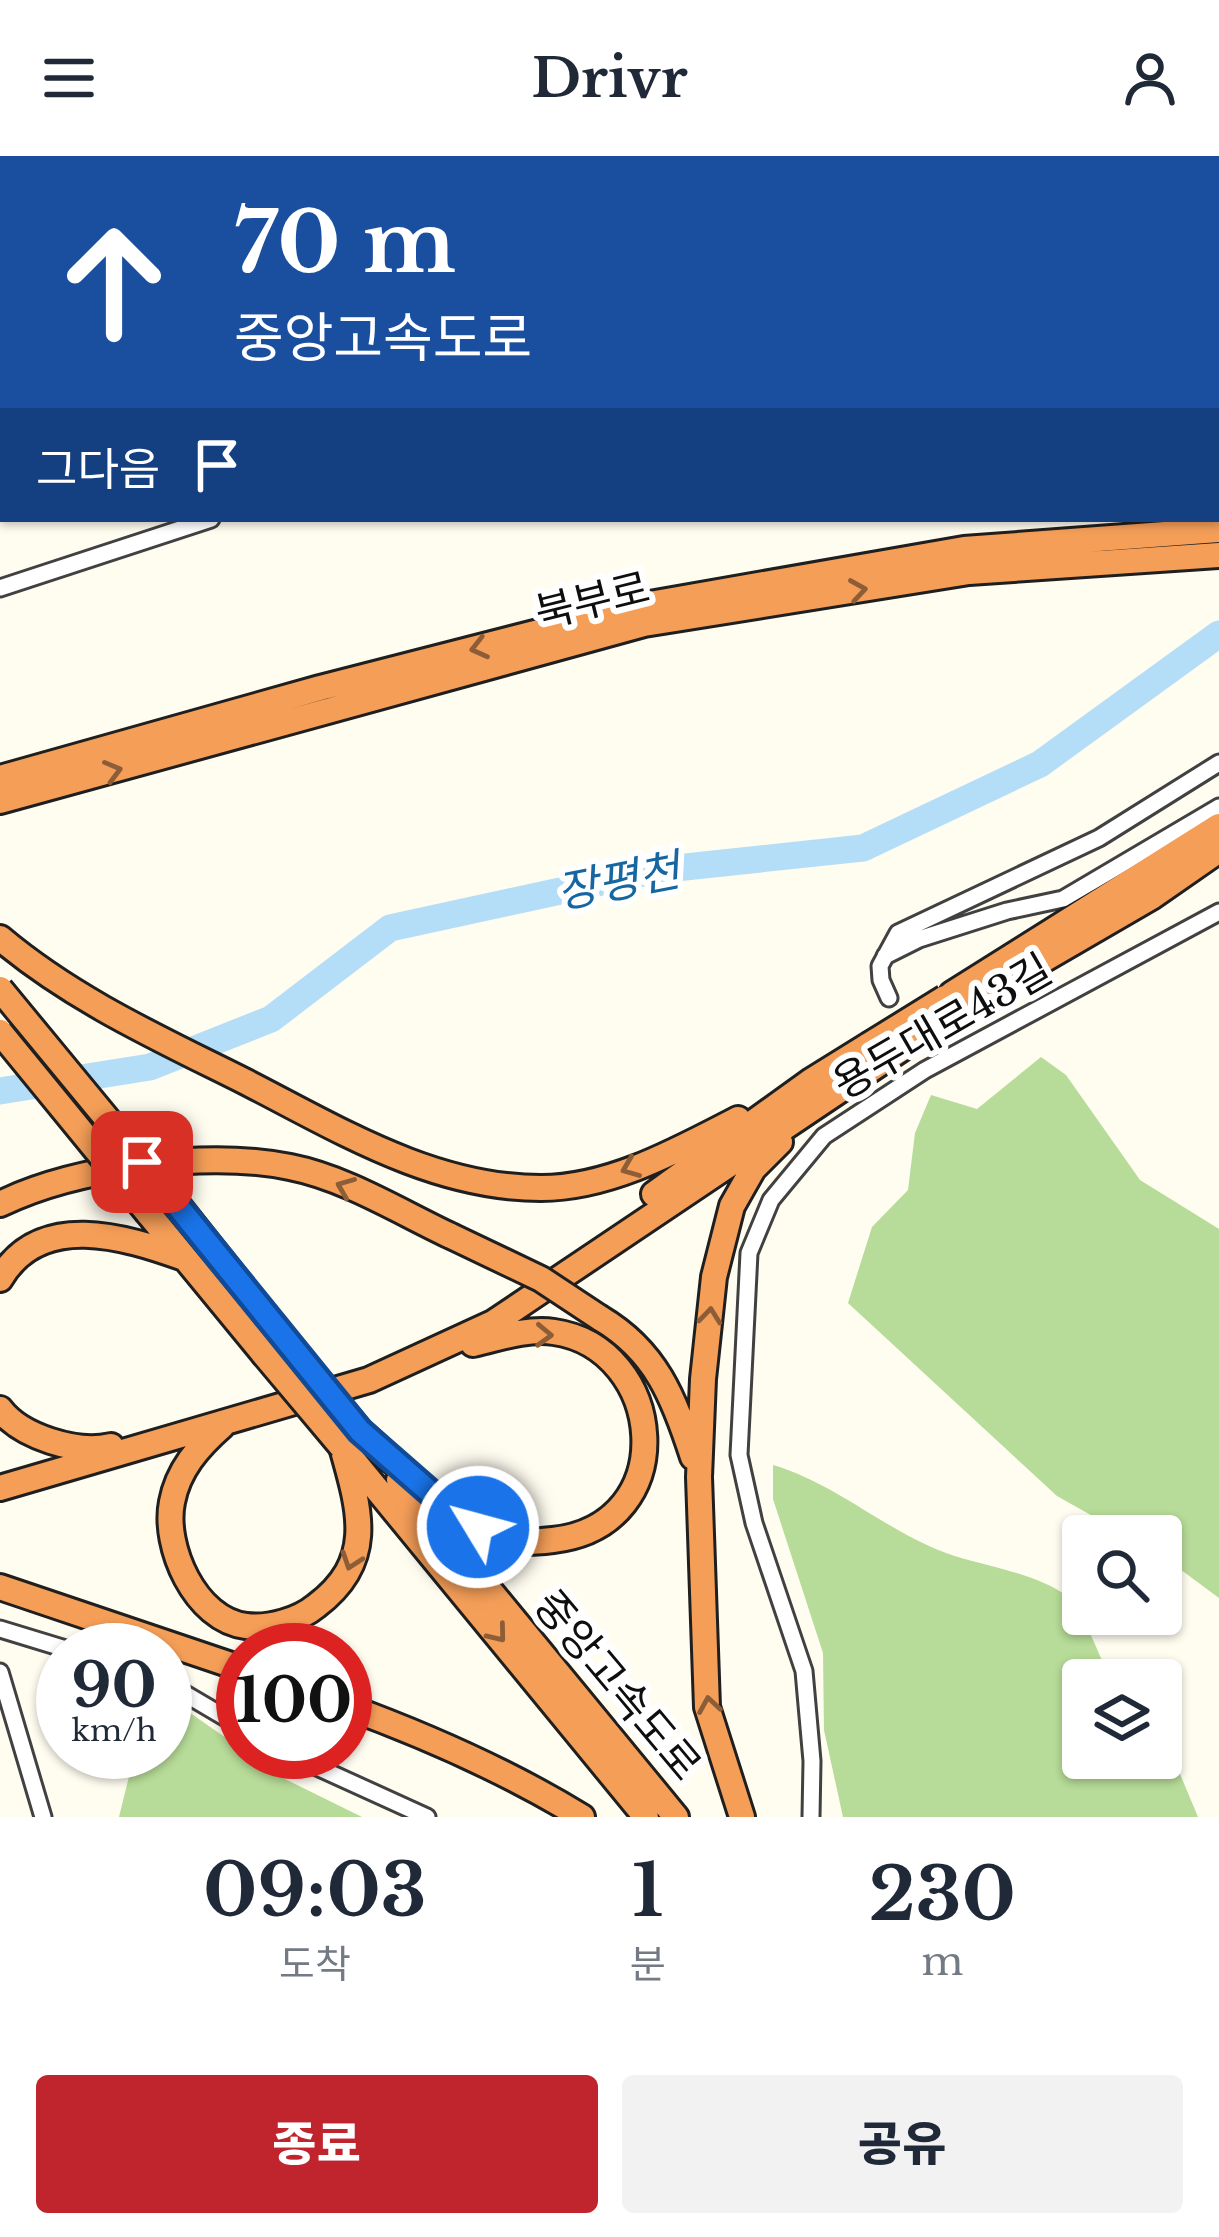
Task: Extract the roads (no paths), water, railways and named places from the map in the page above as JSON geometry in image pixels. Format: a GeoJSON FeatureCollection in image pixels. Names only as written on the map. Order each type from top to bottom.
{"type":"FeatureCollection","features":[{"type":"Feature","properties":{"kind":"highway","name":"북부로"},"geometry":{"type":"LineString","coordinates":[[0,778],[320,688],[644,605],[1219,530]]}},
{"type":"Feature","properties":{"kind":"highway","name":"북부로"},"geometry":{"type":"LineString","coordinates":[[0,801],[644,624],[966,561],[1219,555]]}},
{"type":"Feature","properties":{"kind":"highway"},"geometry":{"type":"LineString","coordinates":[[0,1488],[369,1380],[494,1323],[818,1089],[869,1045],[1219,826]]}},
{"type":"Feature","properties":{"kind":"highway"},"geometry":{"type":"LineString","coordinates":[[0,1409],[10,1423],[54,1442],[102,1449],[364,1372],[435,1340],[818,1089],[1153,896],[1219,850]]}},
{"type":"Feature","properties":{"kind":"highway"},"geometry":{"type":"LineString","coordinates":[[0,938],[36,969],[172,1046],[315,1118],[427,1169],[492,1185],[545,1188],[600,1180],[818,1089]]}},
{"type":"Feature","properties":{"kind":"highway","name":"중앙고속도로"},"geometry":{"type":"LineString","coordinates":[[0,988],[289,1346],[351,1439],[646,1817]]}},
{"type":"Feature","properties":{"kind":"highway","name":"중앙고속도로"},"geometry":{"type":"LineString","coordinates":[[0,1032],[263,1353],[351,1439],[676,1817]]}},
{"type":"Feature","properties":{"kind":"highway"},"geometry":{"type":"LineString","coordinates":[[742,1817],[707,1707],[699,1477],[714,1277],[732,1206],[753,1169],[818,1089]]}},
{"type":"Feature","properties":{"kind":"highway"},"geometry":{"type":"LineString","coordinates":[[0,1204],[69,1177],[184,1162],[235,1160],[292,1167],[346,1186],[541,1279],[631,1336],[673,1396],[699,1477]]}},
{"type":"Feature","properties":{"kind":"highway"},"geometry":{"type":"LineString","coordinates":[[0,1279],[28,1249],[62,1236],[101,1233],[184,1258]]}},
{"type":"Feature","properties":{"kind":"highway"},"geometry":{"type":"LineString","coordinates":[[351,1439],[499,1540],[573,1538],[602,1527],[629,1498],[643,1464],[645,1431],[632,1389],[618,1366],[586,1343],[554,1332],[512,1335],[429,1355]]}},
{"type":"Feature","properties":{"kind":"highway"},"geometry":{"type":"LineString","coordinates":[[226,1423],[202,1443],[181,1473],[171,1505],[172,1541],[201,1599],[223,1617],[245,1626],[284,1622],[310,1611],[340,1587],[355,1559],[360,1525],[351,1439]]}},
{"type":"Feature","properties":{"kind":"highway"},"geometry":{"type":"LineString","coordinates":[[0,1587],[216,1660]]}},
{"type":"Feature","properties":{"kind":"highway"},"geometry":{"type":"LineString","coordinates":[[372,1716],[533,1787],[582,1817]]}},
{"type":"Feature","properties":{"kind":"street"},"geometry":{"type":"LineString","coordinates":[[0,588],[202,522]]}},
{"type":"Feature","properties":{"kind":"street"},"geometry":{"type":"LineString","coordinates":[[890,998],[880,966],[898,933],[1099,838],[1219,763]]}},
{"type":"Feature","properties":{"kind":"street"},"geometry":{"type":"LineString","coordinates":[[1063,899],[1219,807]]}},
{"type":"Feature","properties":{"kind":"street"},"geometry":{"type":"LineString","coordinates":[[885,956],[919,939],[1007,911],[1063,899],[1102,901]]}},
{"type":"Feature","properties":{"kind":"street","name":"용두대로43길"},"geometry":{"type":"LineString","coordinates":[[808,1815],[812,1761],[804,1671],[754,1523],[739,1455],[749,1253],[771,1200],[824,1136],[925,1070],[1219,912]]}},
{"type":"Feature","properties":{"kind":"street"},"geometry":{"type":"LineString","coordinates":[[916,1053],[925,1070]]}},
{"type":"Feature","properties":{"kind":"street"},"geometry":{"type":"LineString","coordinates":[[0,1629],[36,1640]]}},
{"type":"Feature","properties":{"kind":"street"},"geometry":{"type":"LineString","coordinates":[[0,1672],[43,1817]]}},
{"type":"Feature","properties":{"kind":"street"},"geometry":{"type":"LineString","coordinates":[[343,1779],[427,1817]]}},
{"type":"Feature","properties":{"kind":"waterway","name":"장평천"},"geometry":{"type":"LineString","coordinates":[[0,1091],[150,1067],[271,1019],[390,928],[657,870],[863,848],[1040,764],[1219,634]]}}]}
